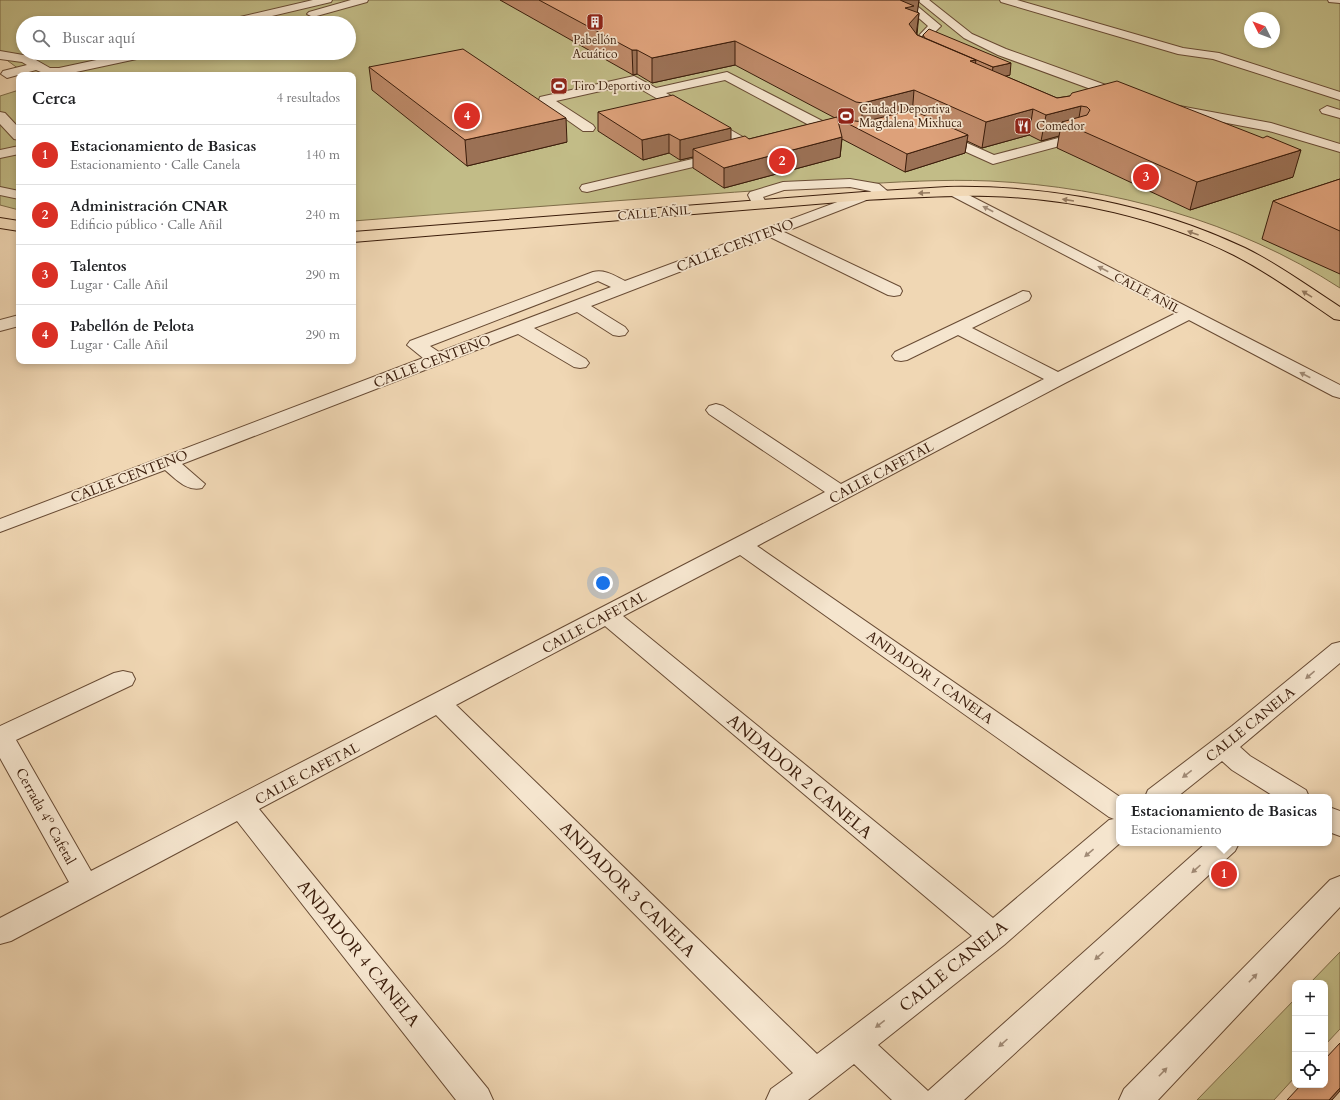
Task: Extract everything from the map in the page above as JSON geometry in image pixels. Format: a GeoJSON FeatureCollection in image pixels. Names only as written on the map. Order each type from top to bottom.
{"type":"FeatureCollection","features":[{"type":"Feature","properties":{"kind":"main road","name":"CALLE AÑIL"},"geometry":{"type":"LineString","coordinates":[[356,237],[864,196],[955,192],[1038,195],[1100,205],[1175,226],[1241,253],[1340,315]]}},
{"type":"Feature","properties":{"kind":"main road"},"geometry":{"type":"LineString","coordinates":[[0,223],[16,226]]}},
{"type":"Feature","properties":{"kind":"street"},"geometry":{"type":"LineString","coordinates":[[257,16],[327,0]]}},
{"type":"Feature","properties":{"kind":"street"},"geometry":{"type":"LineString","coordinates":[[306,16],[363,0]]}},
{"type":"Feature","properties":{"kind":"street"},"geometry":{"type":"LineString","coordinates":[[903,0],[935,26],[914,47],[919,54],[926,57]]}},
{"type":"Feature","properties":{"kind":"street"},"geometry":{"type":"LineString","coordinates":[[922,0],[968,36],[1002,52],[1101,89],[1137,100]]}},
{"type":"Feature","properties":{"kind":"street"},"geometry":{"type":"LineString","coordinates":[[1005,0],[1182,51],[1215,56],[1340,96]]}},
{"type":"Feature","properties":{"kind":"street"},"geometry":{"type":"LineString","coordinates":[[1333,0],[1340,0]]}},
{"type":"Feature","properties":{"kind":"street"},"geometry":{"type":"LineString","coordinates":[[0,55],[16,58]]}},
{"type":"Feature","properties":{"kind":"street"},"geometry":{"type":"LineString","coordinates":[[27,60],[48,71],[59,72],[114,60]]}},
{"type":"Feature","properties":{"kind":"street"},"geometry":{"type":"LineString","coordinates":[[2,74],[64,60]]}},
{"type":"Feature","properties":{"kind":"street"},"geometry":{"type":"LineString","coordinates":[[654,92],[727,76],[830,130]]}},
{"type":"Feature","properties":{"kind":"street"},"geometry":{"type":"LineString","coordinates":[[588,128],[545,100],[634,80],[752,148]]}},
{"type":"Feature","properties":{"kind":"street"},"geometry":{"type":"LineString","coordinates":[[1159,106],[1271,127],[1340,148]]}},
{"type":"Feature","properties":{"kind":"street"},"geometry":{"type":"LineString","coordinates":[[1327,110],[1340,114]]}},
{"type":"Feature","properties":{"kind":"street"},"geometry":{"type":"LineString","coordinates":[[0,116],[16,133]]}},
{"type":"Feature","properties":{"kind":"street"},"geometry":{"type":"LineString","coordinates":[[925,127],[993,160],[1078,137]]}},
{"type":"Feature","properties":{"kind":"street"},"geometry":{"type":"LineString","coordinates":[[806,135],[830,130],[845,132]]}},
{"type":"Feature","properties":{"kind":"street"},"geometry":{"type":"LineString","coordinates":[[587,188],[767,145]]}},
{"type":"Feature","properties":{"kind":"street"},"geometry":{"type":"LineString","coordinates":[[0,154],[16,151]]}},
{"type":"Feature","properties":{"kind":"street"},"geometry":{"type":"LineString","coordinates":[[759,204],[756,195],[783,186],[850,183],[874,186],[885,195]]}},
{"type":"Feature","properties":{"kind":"street"},"geometry":{"type":"LineString","coordinates":[[0,191],[16,194]]}},
{"type":"Feature","properties":{"kind":"street","name":"CALLE AÑIL"},"geometry":{"type":"LineString","coordinates":[[955,192],[1340,392]]}},
{"type":"Feature","properties":{"kind":"street","name":"CALLE CENTENO"},"geometry":{"type":"LineString","coordinates":[[0,526],[864,196]]}},
{"type":"Feature","properties":{"kind":"street"},"geometry":{"type":"LineString","coordinates":[[770,232],[894,291]]}},
{"type":"Feature","properties":{"kind":"street"},"geometry":{"type":"LineString","coordinates":[[437,359],[416,345],[599,275],[624,287]]}},
{"type":"Feature","properties":{"kind":"street"},"geometry":{"type":"LineString","coordinates":[[901,356],[1023,296]]}},
{"type":"Feature","properties":{"kind":"street"},"geometry":{"type":"LineString","coordinates":[[578,305],[620,331]]}},
{"type":"Feature","properties":{"kind":"street"},"geometry":{"type":"LineString","coordinates":[[517,306],[539,320]]}},
{"type":"Feature","properties":{"kind":"street"},"geometry":{"type":"LineString","coordinates":[[0,310],[10,323]]}},
{"type":"Feature","properties":{"kind":"street","name":"CALLE CAFETAL"},"geometry":{"type":"LineString","coordinates":[[0,932],[242,807],[1058,379],[1188,314]]}},
{"type":"Feature","properties":{"kind":"street"},"geometry":{"type":"LineString","coordinates":[[519,327],[580,363]]}},
{"type":"Feature","properties":{"kind":"street"},"geometry":{"type":"LineString","coordinates":[[958,328],[1058,379]]}},
{"type":"Feature","properties":{"kind":"street"},"geometry":{"type":"LineString","coordinates":[[716,410],[841,493]]}},
{"type":"Feature","properties":{"kind":"street"},"geometry":{"type":"LineString","coordinates":[[167,462],[195,484]]}},
{"type":"Feature","properties":{"kind":"street","name":"ANDADOR 1 CANELA"},"geometry":{"type":"LineString","coordinates":[[741,545],[1116,808]]}},
{"type":"Feature","properties":{"kind":"street","name":"ANDADOR 2 CANELA"},"geometry":{"type":"LineString","coordinates":[[607,615],[992,936]]}},
{"type":"Feature","properties":{"kind":"street","name":"CALLE CANELA"},"geometry":{"type":"LineString","coordinates":[[1162,794],[1223,747],[1340,650]]}},
{"type":"Feature","properties":{"kind":"street","name":"Cerrada 4º Cafetal"},"geometry":{"type":"LineString","coordinates":[[86,887],[1,736],[122,679]]}},
{"type":"Feature","properties":{"kind":"street","name":"ANDADOR 3 CANELA"},"geometry":{"type":"LineString","coordinates":[[439,703],[816,1074]]}},
{"type":"Feature","properties":{"kind":"street"},"geometry":{"type":"LineString","coordinates":[[1223,747],[1241,763],[1285,794]]}},
{"type":"Feature","properties":{"kind":"street","name":"ANDADOR 4 CANELA"},"geometry":{"type":"LineString","coordinates":[[242,807],[476,1100]]}},
{"type":"Feature","properties":{"kind":"street","name":"CALLE CANELA"},"geometry":{"type":"LineString","coordinates":[[783,1100],[992,936],[1116,831]]}},
{"type":"Feature","properties":{"kind":"street"},"geometry":{"type":"LineString","coordinates":[[940,1100],[1222,846]]}},
{"type":"Feature","properties":{"kind":"street"},"geometry":{"type":"LineString","coordinates":[[1136,1100],[1340,888]]}},
{"type":"Feature","properties":{"kind":"street"},"geometry":{"type":"LineString","coordinates":[[855,1044],[915,1100]]}},
{"type":"Feature","properties":{"kind":"shaded area","name":"Ciudad Deportiva Magdalena Mixhuca"},"geometry":{"type":"Polygon","coordinates":[[[0,0],[1340,0],[1340,288],[1300,264],[1259,244],[1216,226],[1172,212],[1127,200],[1082,191],[990,181],[919,181],[791,188],[356,221],[356,72],[23,72],[4,58],[0,59],[0,0]]]}},
{"type":"Feature","properties":{"kind":"shaded area"},"geometry":{"type":"Polygon","coordinates":[[[16,91],[16,209],[0,205],[0,96],[16,91]]]}},
{"type":"Feature","properties":{"kind":"shaded area"},"geometry":{"type":"Polygon","coordinates":[[[1340,952],[1340,1029],[1328,1042],[1328,980],[1313,980],[1340,952]]]}},
{"type":"Feature","properties":{"kind":"shaded area"},"geometry":{"type":"Polygon","coordinates":[[[1292,1002],[1292,1080],[1274,1100],[1197,1100],[1292,1002]]]}},
{"type":"Feature","properties":{"kind":"building"},"geometry":{"type":"Polygon","coordinates":[[[539,0],[900,0],[914,6],[905,8],[919,13],[909,24],[917,35],[976,60],[970,61],[1057,98],[1070,96],[1072,93],[1117,81],[1263,138],[1267,136],[1301,150],[1197,182],[1062,122],[1087,115],[1090,110],[1087,107],[1081,106],[1046,115],[1033,109],[986,122],[914,90],[863,103],[856,102],[735,41],[652,58],[637,50],[632,50],[539,0]]]}},
{"type":"Feature","properties":{"kind":"building"},"geometry":{"type":"Polygon","coordinates":[[[929,29],[1011,63],[993,67],[925,38],[923,35],[929,29]]]}},
{"type":"Feature","properties":{"kind":"building"},"geometry":{"type":"Polygon","coordinates":[[[463,49],[566,118],[465,140],[369,67],[463,49]]]}},
{"type":"Feature","properties":{"kind":"building"},"geometry":{"type":"Polygon","coordinates":[[[673,95],[731,128],[680,140],[669,134],[642,140],[598,112],[673,95]]]}},
{"type":"Feature","properties":{"kind":"building"},"geometry":{"type":"Polygon","coordinates":[[[912,110],[968,135],[907,154],[839,119],[863,122],[912,110]]]}},
{"type":"Feature","properties":{"kind":"building"},"geometry":{"type":"Polygon","coordinates":[[[837,117],[842,137],[724,168],[693,149],[745,136],[749,139],[837,117]]]}},
{"type":"Feature","properties":{"kind":"building"},"geometry":{"type":"Polygon","coordinates":[[[1340,179],[1340,231],[1273,201],[1340,179]]]}},
{"type":"Feature","properties":{"kind":"building"},"geometry":{"type":"Polygon","coordinates":[[[1340,1043],[1340,1088],[1329,1100],[1287,1100],[1298,1088],[1328,1088],[1328,1056],[1340,1043]]]}},
{"type":"Feature","properties":{"kind":"place","name":"Pabellón Acuático"},"geometry":{"type":"Point","coordinates":[595,22]}},
{"type":"Feature","properties":{"kind":"place","name":"Tiro Deportivo"},"geometry":{"type":"Point","coordinates":[559,86]}},
{"type":"Feature","properties":{"kind":"place","name":"Pabellón de Pelota"},"geometry":{"type":"Point","coordinates":[467,116]}},
{"type":"Feature","properties":{"kind":"place","name":"Ciudad Deportiva Magdalena Mixhuca"},"geometry":{"type":"Point","coordinates":[846,116]}},
{"type":"Feature","properties":{"kind":"place","name":"Comedor"},"geometry":{"type":"Point","coordinates":[1023,126]}},
{"type":"Feature","properties":{"kind":"place","name":"Administración CNAR"},"geometry":{"type":"Point","coordinates":[782,161]}},
{"type":"Feature","properties":{"kind":"place","name":"Talentos"},"geometry":{"type":"Point","coordinates":[1146,177]}},
{"type":"Feature","properties":{"kind":"place","name":"Estacionamiento de Basicas"},"geometry":{"type":"Point","coordinates":[1224,874]}}]}
